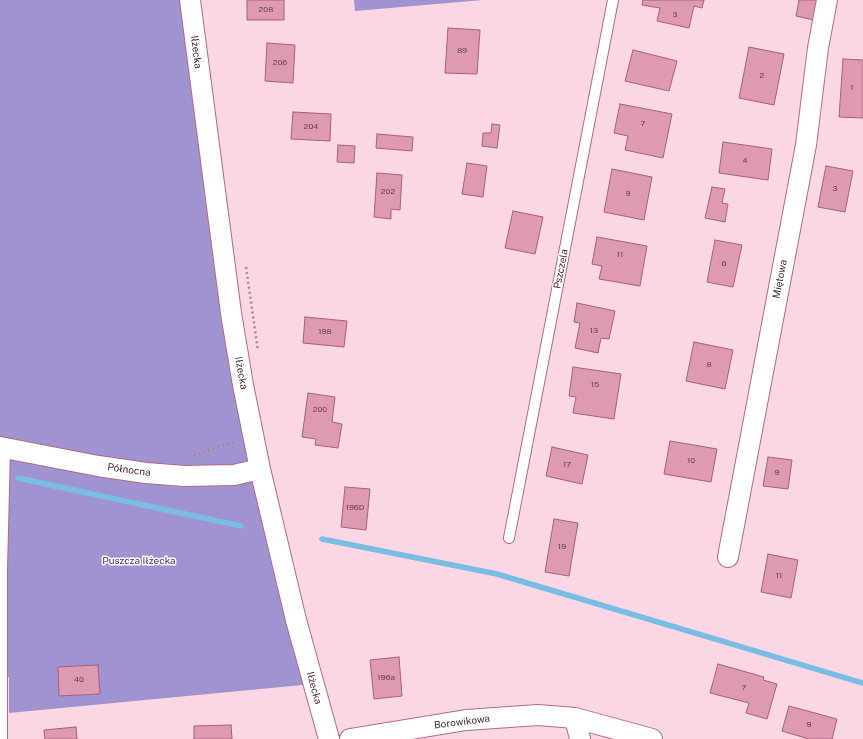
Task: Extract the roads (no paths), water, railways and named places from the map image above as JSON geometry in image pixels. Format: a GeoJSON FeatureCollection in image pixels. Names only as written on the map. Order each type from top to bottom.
{"type":"FeatureCollection","features":[{"type":"Feature","properties":{"kind":"street","name":"Iłżecka"},"geometry":{"type":"LineString","coordinates":[[190,0],[231,313],[243,385],[260,470],[296,620],[328,739]]}},
{"type":"Feature","properties":{"kind":"street","name":"Miętowa"},"geometry":{"type":"LineString","coordinates":[[728,557],[806,145],[818,48],[827,0]]}},
{"type":"Feature","properties":{"kind":"street","name":"Północna"},"geometry":{"type":"LineString","coordinates":[[2,448],[98,466],[146,473],[184,476],[234,475],[260,470]]}},
{"type":"Feature","properties":{"kind":"street","name":"Borowikowa"},"geometry":{"type":"LineString","coordinates":[[350,739],[466,720],[538,716],[575,718],[652,739]]}},
{"type":"Feature","properties":{"kind":"street"},"geometry":{"type":"LineString","coordinates":[[575,718],[580,739]]}},
{"type":"Feature","properties":{"kind":"lane","name":"Pszczela"},"geometry":{"type":"LineString","coordinates":[[509,538],[613,0]]}},
{"type":"Feature","properties":{"kind":"lane"},"geometry":{"type":"LineString","coordinates":[[2,448],[2,739]]}},
{"type":"Feature","properties":{"kind":"waterway"},"geometry":{"type":"LineString","coordinates":[[18,478],[241,526]]}},
{"type":"Feature","properties":{"kind":"waterway"},"geometry":{"type":"LineString","coordinates":[[322,539],[497,574],[863,683]]}},
{"type":"Feature","properties":{"kind":"park label","name":"Puszcza Iłżecka"},"geometry":{"type":"Point","coordinates":[139,561]}}]}
